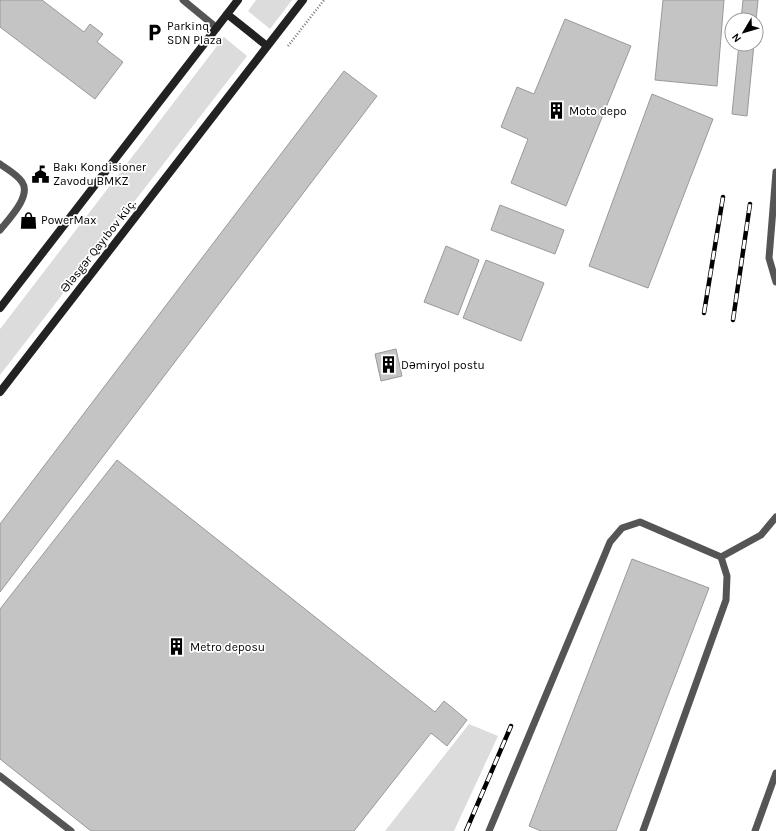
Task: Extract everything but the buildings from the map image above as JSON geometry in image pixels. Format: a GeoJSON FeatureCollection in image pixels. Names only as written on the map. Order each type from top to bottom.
{"type":"FeatureCollection","features":[{"type":"Feature","properties":{"kind":"main road"},"geometry":{"type":"LineString","coordinates":[[0,308],[238,0]]}},
{"type":"Feature","properties":{"kind":"main road","name":"Ələsgər Qayıbov küç."},"geometry":{"type":"LineString","coordinates":[[0,392],[303,0]]}},
{"type":"Feature","properties":{"kind":"main road"},"geometry":{"type":"LineString","coordinates":[[227,14],[267,46]]}},
{"type":"Feature","properties":{"kind":"lane"},"geometry":{"type":"LineString","coordinates":[[182,0],[216,28]]}},
{"type":"Feature","properties":{"kind":"lane"},"geometry":{"type":"LineString","coordinates":[[0,164],[23,182],[24,190],[22,201],[0,230]]}},
{"type":"Feature","properties":{"kind":"lane"},"geometry":{"type":"LineString","coordinates":[[776,172],[769,258],[776,282]]}},
{"type":"Feature","properties":{"kind":"lane"},"geometry":{"type":"LineString","coordinates":[[721,557],[761,535],[776,517]]}},
{"type":"Feature","properties":{"kind":"lane"},"geometry":{"type":"LineString","coordinates":[[489,831],[610,542],[622,528],[640,522],[721,557],[727,576],[726,600],[643,831]]}},
{"type":"Feature","properties":{"kind":"lane"},"geometry":{"type":"LineString","coordinates":[[755,831],[776,773]]}},
{"type":"Feature","properties":{"kind":"lane"},"geometry":{"type":"LineString","coordinates":[[0,776],[71,831]]}},
{"type":"Feature","properties":{"kind":"path"},"geometry":{"type":"LineString","coordinates":[[288,46],[324,0]]}},
{"type":"Feature","properties":{"kind":"shaded area"},"geometry":{"type":"Polygon","coordinates":[[[256,0],[292,0],[270,29],[248,11],[256,0]]]}},
{"type":"Feature","properties":{"kind":"shaded area"},"geometry":{"type":"Polygon","coordinates":[[[224,37],[247,56],[0,375],[0,329],[224,37]]]}},
{"type":"Feature","properties":{"kind":"shaded area"},"geometry":{"type":"Polygon","coordinates":[[[469,724],[498,736],[454,831],[385,831],[469,724]]]}},
{"type":"Feature","properties":{"kind":"railway"},"geometry":{"type":"LineString","coordinates":[[704,313],[723,197]]}},
{"type":"Feature","properties":{"kind":"railway"},"geometry":{"type":"LineString","coordinates":[[733,320],[750,204]]}},
{"type":"Feature","properties":{"kind":"railway"},"geometry":{"type":"LineString","coordinates":[[466,831],[511,726]]}},
{"type":"Feature","properties":{"kind":"place","name":"Parkinq SDN Plaza"},"geometry":{"type":"Point","coordinates":[154,33]}},
{"type":"Feature","properties":{"kind":"place","name":"Moto depo"},"geometry":{"type":"Point","coordinates":[556,111]}},
{"type":"Feature","properties":{"kind":"place","name":"Bakı Kondisioner Zavodu BMKZ"},"geometry":{"type":"Point","coordinates":[40,174]}},
{"type":"Feature","properties":{"kind":"place","name":"PowerMax"},"geometry":{"type":"Point","coordinates":[28,220]}},
{"type":"Feature","properties":{"kind":"place","name":"Dəmiryol postu"},"geometry":{"type":"Point","coordinates":[388,365]}},
{"type":"Feature","properties":{"kind":"place","name":"Metro deposu"},"geometry":{"type":"Point","coordinates":[177,647]}}]}
